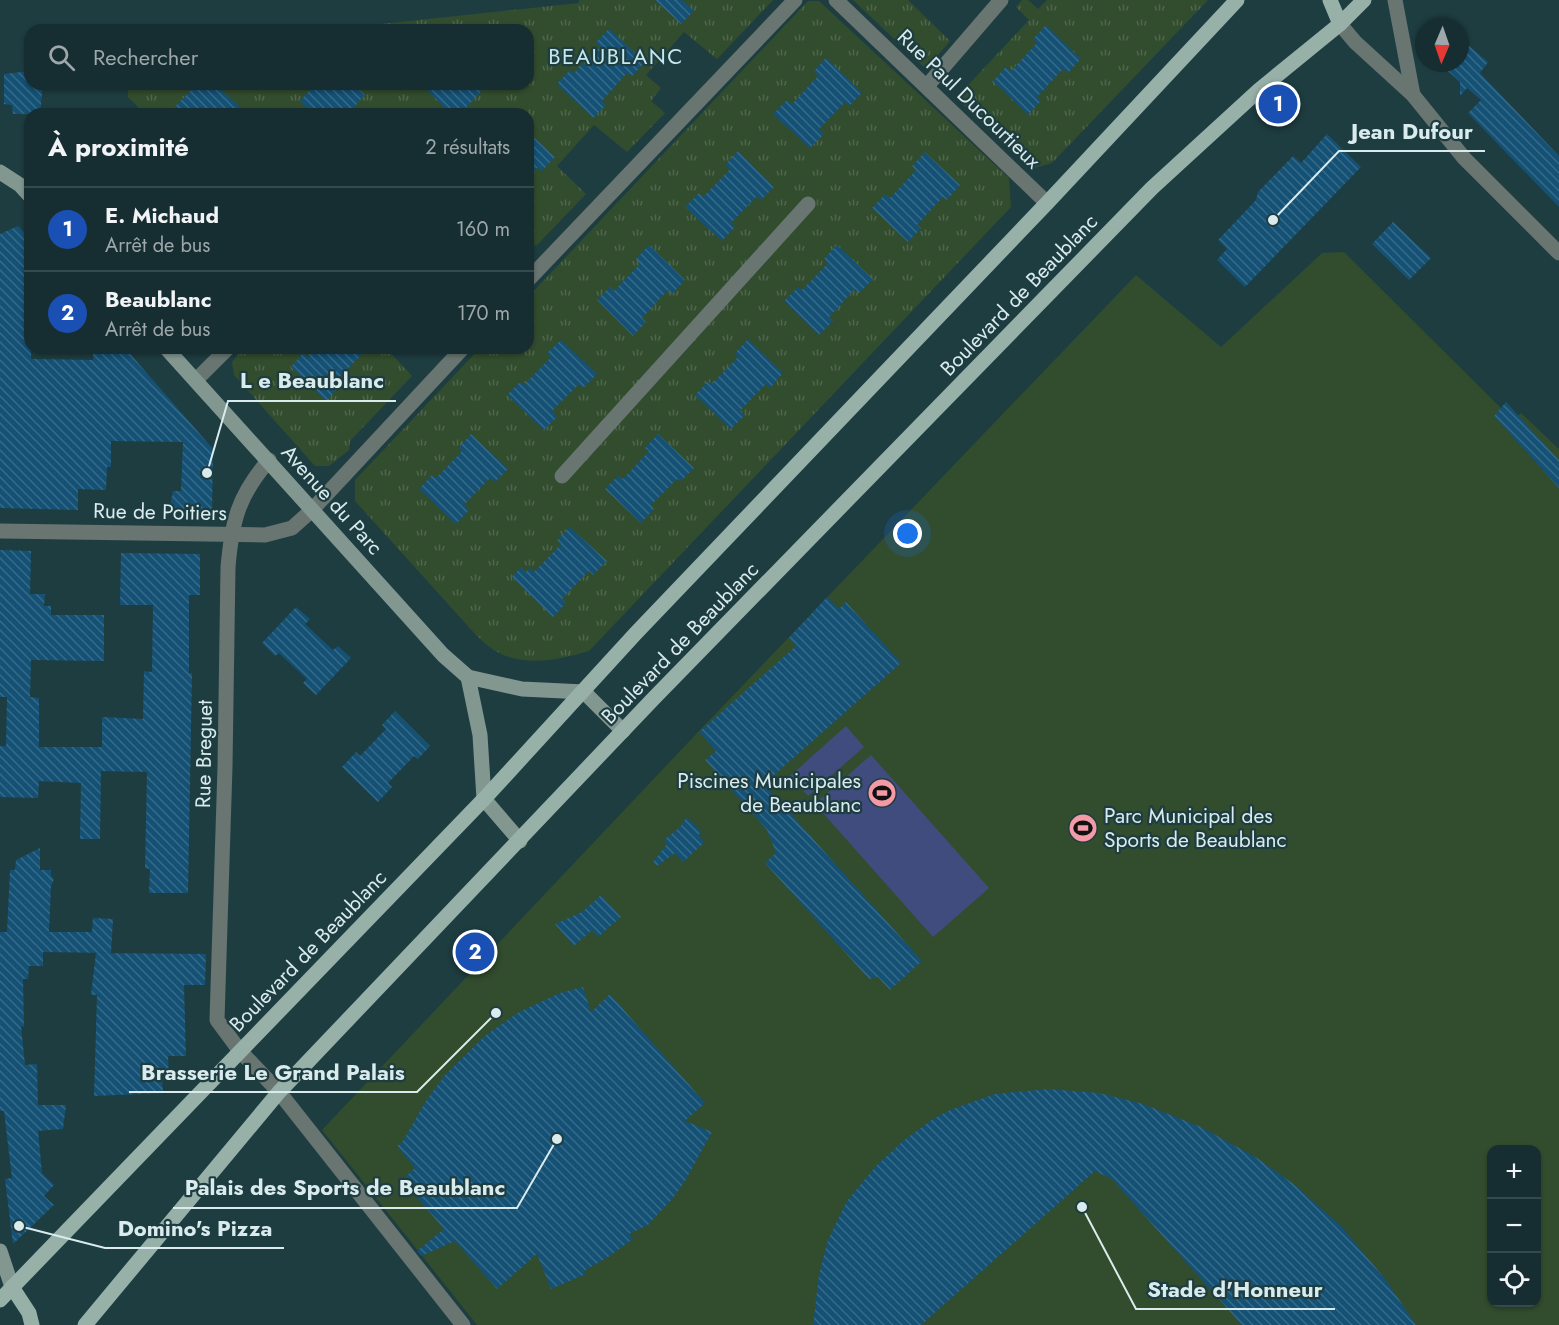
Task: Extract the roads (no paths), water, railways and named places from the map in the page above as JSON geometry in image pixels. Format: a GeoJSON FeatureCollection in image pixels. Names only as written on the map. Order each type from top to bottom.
{"type":"FeatureCollection","features":[{"type":"Feature","properties":{"kind":"main road","name":"Boulevard de Beaublanc"},"geometry":{"type":"LineString","coordinates":[[0,1300],[484,799],[651,617],[1047,203],[1237,0]]}},
{"type":"Feature","properties":{"kind":"main road"},"geometry":{"type":"LineString","coordinates":[[1330,0],[1340,24]]}},
{"type":"Feature","properties":{"kind":"main road","name":"Boulevard de Beaublanc"},"geometry":{"type":"LineString","coordinates":[[85,1325],[279,1092],[654,698],[1152,188],[1259,90],[1340,24],[1364,0]]}},
{"type":"Feature","properties":{"kind":"main road"},"geometry":{"type":"LineString","coordinates":[[0,172],[24,189]]}},
{"type":"Feature","properties":{"kind":"main road","name":"Avenue du Parc"},"geometry":{"type":"LineString","coordinates":[[172,354],[443,655],[468,677],[522,689],[584,692]]}},
{"type":"Feature","properties":{"kind":"main road"},"geometry":{"type":"LineString","coordinates":[[468,677],[480,735],[484,799],[520,841]]}},
{"type":"Feature","properties":{"kind":"main road"},"geometry":{"type":"LineString","coordinates":[[584,692],[623,731]]}},
{"type":"Feature","properties":{"kind":"main road"},"geometry":{"type":"LineString","coordinates":[[0,1251],[12,1287],[29,1313],[32,1325]]}},
{"type":"Feature","properties":{"kind":"street"},"geometry":{"type":"LineString","coordinates":[[534,274],[795,0]]}},
{"type":"Feature","properties":{"kind":"street","name":"Rue Paul Ducourtieux"},"geometry":{"type":"LineString","coordinates":[[836,0],[1047,203]]}},
{"type":"Feature","properties":{"kind":"street"},"geometry":{"type":"LineString","coordinates":[[927,87],[1001,0]]}},
{"type":"Feature","properties":{"kind":"street"},"geometry":{"type":"LineString","coordinates":[[1395,0],[1413,95]]}},
{"type":"Feature","properties":{"kind":"street"},"geometry":{"type":"LineString","coordinates":[[1340,24],[1355,42],[1413,95],[1464,158],[1559,253]]}},
{"type":"Feature","properties":{"kind":"street"},"geometry":{"type":"LineString","coordinates":[[562,476],[808,204]]}},
{"type":"Feature","properties":{"kind":"street"},"geometry":{"type":"LineString","coordinates":[[196,380],[222,354]]}},
{"type":"Feature","properties":{"kind":"street"},"geometry":{"type":"LineString","coordinates":[[311,511],[457,354]]}},
{"type":"Feature","properties":{"kind":"street","name":"Rue Breguet"},"geometry":{"type":"LineString","coordinates":[[268,460],[237,509],[231,534],[228,567],[225,767],[217,1020],[240,1052],[279,1092],[463,1325]]}},
{"type":"Feature","properties":{"kind":"street","name":"Rue de Poitiers"},"geometry":{"type":"LineString","coordinates":[[0,531],[265,535],[292,528],[311,511]]}},
{"type":"Feature","properties":{"kind":"water"},"geometry":{"type":"Polygon","coordinates":[[[846,726],[864,747],[808,796],[790,776],[846,726]]]}},
{"type":"Feature","properties":{"kind":"water"},"geometry":{"type":"Polygon","coordinates":[[[871,755],[989,888],[933,937],[815,804],[871,755]]]}},
{"type":"Feature","properties":{"kind":"place","name":"E. Michaud"},"geometry":{"type":"Point","coordinates":[1278,104]}},
{"type":"Feature","properties":{"kind":"place","name":"Jean Dufour"},"geometry":{"type":"Point","coordinates":[1273,220]}},
{"type":"Feature","properties":{"kind":"place","name":"L e Beaublanc"},"geometry":{"type":"Point","coordinates":[207,473]}},
{"type":"Feature","properties":{"kind":"place","name":"Piscines Municipales de Beaublanc"},"geometry":{"type":"Point","coordinates":[882,793]}},
{"type":"Feature","properties":{"kind":"place","name":"Parc Municipal des Sports de Beaublanc"},"geometry":{"type":"Point","coordinates":[1083,828]}},
{"type":"Feature","properties":{"kind":"place","name":"Beaublanc"},"geometry":{"type":"Point","coordinates":[475,952]}},
{"type":"Feature","properties":{"kind":"place","name":"Brasserie Le Grand Palais"},"geometry":{"type":"Point","coordinates":[496,1013]}},
{"type":"Feature","properties":{"kind":"place","name":"Palais des Sports de Beaublanc"},"geometry":{"type":"Point","coordinates":[557,1139]}},
{"type":"Feature","properties":{"kind":"place","name":"Stade d'Honneur"},"geometry":{"type":"Point","coordinates":[1082,1207]}},
{"type":"Feature","properties":{"kind":"place","name":"Domino's Pizza"},"geometry":{"type":"Point","coordinates":[19,1226]}},
{"type":"Feature","properties":{"kind":"district","name":"BEAUBLANC"},"geometry":{"type":"Point","coordinates":[616,56]}}]}
